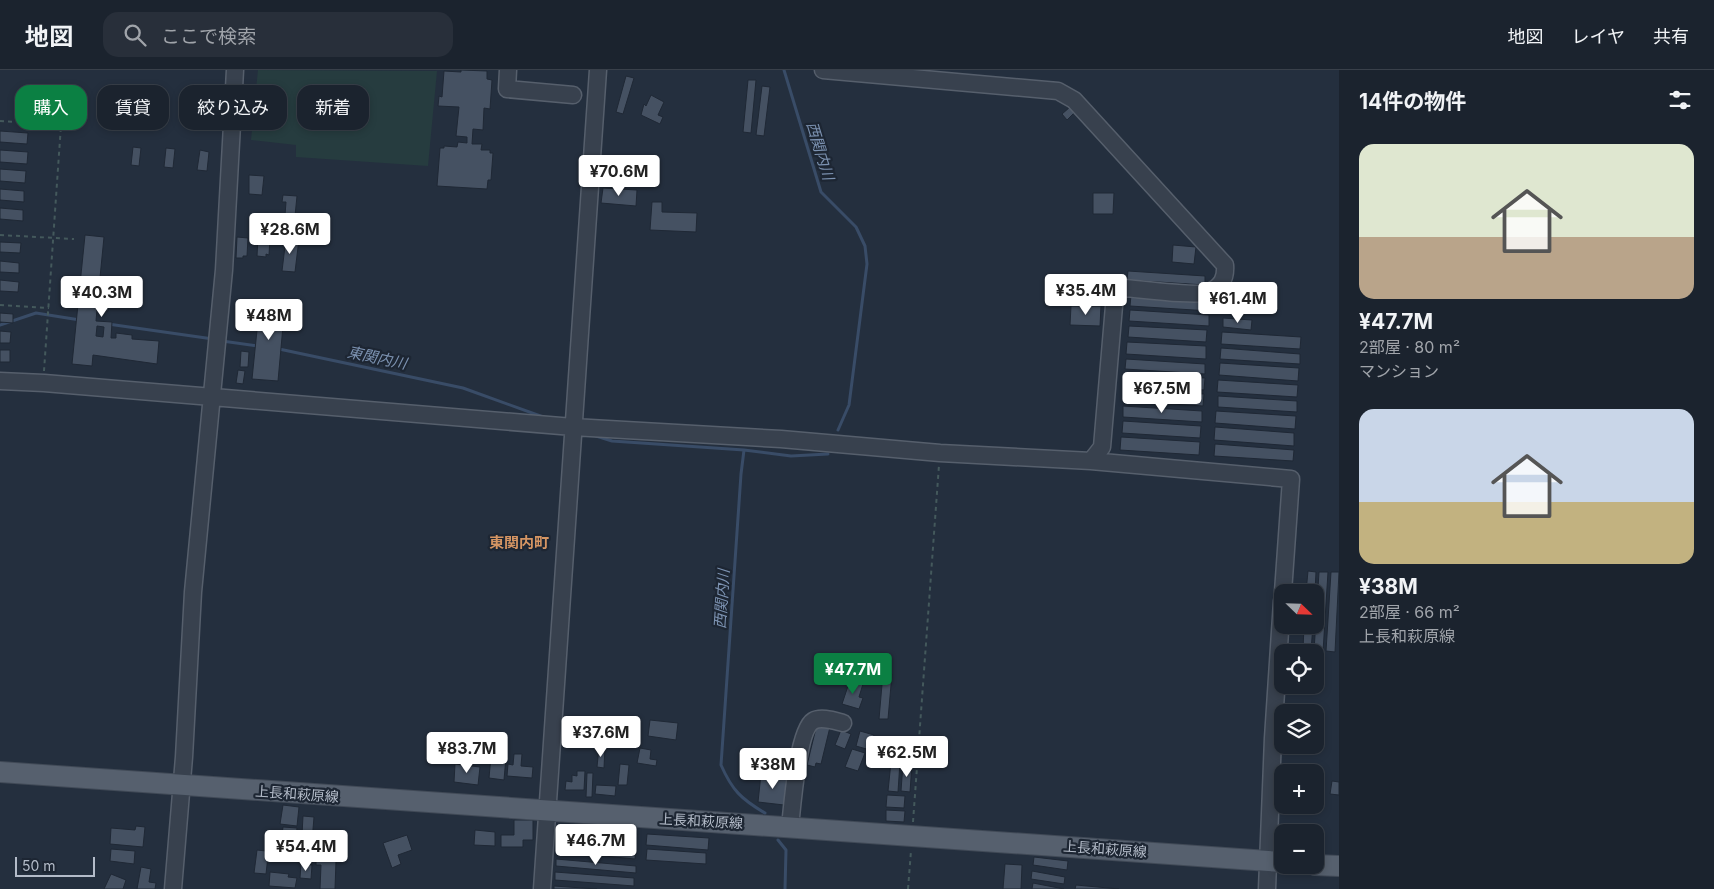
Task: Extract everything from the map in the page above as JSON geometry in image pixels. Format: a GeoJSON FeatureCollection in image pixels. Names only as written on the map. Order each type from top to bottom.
{"type":"FeatureCollection","features":[{"type":"Feature","properties":{"kind":"main road","name":"上長和萩原線"},"geometry":{"type":"LineString","coordinates":[[0,772],[1274,861]]}},
{"type":"Feature","properties":{"kind":"main road"},"geometry":{"type":"LineString","coordinates":[[1324,865],[1339,866]]}},
{"type":"Feature","properties":{"kind":"street"},"geometry":{"type":"LineString","coordinates":[[173,889],[193,592],[224,270],[235,70]]}},
{"type":"Feature","properties":{"kind":"street"},"geometry":{"type":"LineString","coordinates":[[508,70],[507,89],[573,95]]}},
{"type":"Feature","properties":{"kind":"street"},"geometry":{"type":"LineString","coordinates":[[542,889],[598,70]]}},
{"type":"Feature","properties":{"kind":"street"},"geometry":{"type":"LineString","coordinates":[[822,70],[1058,90],[1074,100],[1226,265],[1226,277],[1220,285],[1208,294],[1124,288],[1115,294],[1102,447],[1091,461]]}},
{"type":"Feature","properties":{"kind":"street"},"geometry":{"type":"LineString","coordinates":[[0,381],[44,383],[573,427],[781,439],[940,454],[1091,461],[1291,479],[1284,584]]}},
{"type":"Feature","properties":{"kind":"street"},"geometry":{"type":"LineString","coordinates":[[1274,824],[1273,738],[1280,634]]}},
{"type":"Feature","properties":{"kind":"street"},"geometry":{"type":"LineString","coordinates":[[790,827],[799,758],[805,729],[812,721],[820,718],[843,723]]}},
{"type":"Feature","properties":{"kind":"street"},"geometry":{"type":"LineString","coordinates":[[1267,889],[1274,864]]}},
{"type":"Feature","properties":{"kind":"path"},"geometry":{"type":"LineString","coordinates":[[0,121],[61,125],[44,383]]}},
{"type":"Feature","properties":{"kind":"path"},"geometry":{"type":"LineString","coordinates":[[0,234],[74,239]]}},
{"type":"Feature","properties":{"kind":"path"},"geometry":{"type":"LineString","coordinates":[[0,305],[49,308]]}},
{"type":"Feature","properties":{"kind":"path"},"geometry":{"type":"LineString","coordinates":[[908,889],[940,454]]}},
{"type":"Feature","properties":{"kind":"green space"},"geometry":{"type":"Polygon","coordinates":[[[258,70],[437,71],[428,166],[296,157],[296,145],[251,140],[252,130],[287,130],[287,85],[256,85],[258,70]]]}},
{"type":"Feature","properties":{"kind":"building"},"geometry":{"type":"Polygon","coordinates":[[[461,70],[487,71],[487,79],[492,80],[490,109],[484,108],[483,130],[473,129],[472,144],[482,144],[481,150],[490,150],[490,153],[493,153],[491,180],[488,180],[487,189],[437,186],[440,148],[444,148],[444,146],[457,147],[458,142],[467,143],[467,137],[456,136],[459,107],[438,106],[439,96],[442,97],[444,71],[461,72],[461,70]]]}},
{"type":"Feature","properties":{"kind":"building"},"geometry":{"type":"Polygon","coordinates":[[[626,76],[634,78],[623,114],[616,112],[626,76]]]}},
{"type":"Feature","properties":{"kind":"building"},"geometry":{"type":"Polygon","coordinates":[[[748,80],[756,80],[751,133],[743,132],[748,80]]]}},
{"type":"Feature","properties":{"kind":"building"},"geometry":{"type":"Polygon","coordinates":[[[762,86],[770,87],[764,136],[756,135],[762,86]]]}},
{"type":"Feature","properties":{"kind":"building"},"geometry":{"type":"Polygon","coordinates":[[[651,95],[664,102],[658,115],[663,117],[660,124],[641,115],[644,104],[646,106],[651,95]]]}},
{"type":"Feature","properties":{"kind":"building"},"geometry":{"type":"Polygon","coordinates":[[[1070,107],[1075,112],[1067,120],[1062,114],[1070,107]]]}},
{"type":"Feature","properties":{"kind":"building"},"geometry":{"type":"Polygon","coordinates":[[[0,131],[28,133],[27,144],[0,142],[0,131]]]}},
{"type":"Feature","properties":{"kind":"building"},"geometry":{"type":"Polygon","coordinates":[[[133,147],[141,148],[139,166],[131,165],[133,147]]]}},
{"type":"Feature","properties":{"kind":"building"},"geometry":{"type":"Polygon","coordinates":[[[166,148],[175,149],[173,168],[164,167],[166,148]]]}},
{"type":"Feature","properties":{"kind":"building"},"geometry":{"type":"Polygon","coordinates":[[[0,150],[28,152],[27,164],[0,162],[0,150]]]}},
{"type":"Feature","properties":{"kind":"building"},"geometry":{"type":"Polygon","coordinates":[[[200,150],[209,152],[207,171],[197,170],[200,150]]]}},
{"type":"Feature","properties":{"kind":"building"},"geometry":{"type":"Polygon","coordinates":[[[0,169],[26,171],[25,183],[0,181],[0,169]]]}},
{"type":"Feature","properties":{"kind":"building"},"geometry":{"type":"Polygon","coordinates":[[[249,175],[264,176],[262,195],[249,194],[249,175]]]}},
{"type":"Feature","properties":{"kind":"building"},"geometry":{"type":"Polygon","coordinates":[[[603,188],[637,190],[636,206],[601,203],[603,188]]]}},
{"type":"Feature","properties":{"kind":"building"},"geometry":{"type":"Polygon","coordinates":[[[0,189],[24,191],[24,202],[0,200],[0,189]]]}},
{"type":"Feature","properties":{"kind":"building"},"geometry":{"type":"Polygon","coordinates":[[[1093,193],[1114,193],[1113,214],[1093,214],[1093,193]]]}},
{"type":"Feature","properties":{"kind":"building"},"geometry":{"type":"Polygon","coordinates":[[[283,195],[297,196],[295,216],[285,215],[286,202],[282,202],[283,195]]]}},
{"type":"Feature","properties":{"kind":"building"},"geometry":{"type":"Polygon","coordinates":[[[652,202],[662,202],[662,212],[697,213],[696,232],[650,230],[652,202]]]}},
{"type":"Feature","properties":{"kind":"building"},"geometry":{"type":"Polygon","coordinates":[[[0,208],[23,210],[23,221],[0,219],[0,208]]]}},
{"type":"Feature","properties":{"kind":"building"},"geometry":{"type":"Polygon","coordinates":[[[85,235],[104,237],[98,298],[109,299],[108,311],[97,310],[96,321],[112,322],[111,338],[116,338],[116,333],[132,335],[132,339],[159,341],[157,364],[93,355],[92,366],[72,364],[85,235]],[[97,326],[96,336],[103,337],[104,327],[97,326]]]}},
{"type":"Feature","properties":{"kind":"building"},"geometry":{"type":"Polygon","coordinates":[[[237,237],[248,238],[247,256],[243,256],[243,258],[236,258],[237,237]]]}},
{"type":"Feature","properties":{"kind":"building"},"geometry":{"type":"Polygon","coordinates":[[[258,237],[270,238],[269,255],[266,254],[266,257],[257,256],[258,237]]]}},
{"type":"Feature","properties":{"kind":"building"},"geometry":{"type":"Polygon","coordinates":[[[286,238],[299,239],[295,272],[282,271],[286,238]]]}},
{"type":"Feature","properties":{"kind":"building"},"geometry":{"type":"Polygon","coordinates":[[[0,242],[21,243],[20,253],[0,252],[0,242]]]}},
{"type":"Feature","properties":{"kind":"building"},"geometry":{"type":"Polygon","coordinates":[[[1173,245],[1196,247],[1194,264],[1172,262],[1173,245]]]}},
{"type":"Feature","properties":{"kind":"building"},"geometry":{"type":"Polygon","coordinates":[[[0,261],[19,263],[19,273],[0,272],[0,261]]]}},
{"type":"Feature","properties":{"kind":"building"},"geometry":{"type":"Polygon","coordinates":[[[1128,271],[1205,276],[1205,285],[1127,280],[1128,271]]]}},
{"type":"Feature","properties":{"kind":"building"},"geometry":{"type":"Polygon","coordinates":[[[0,280],[19,282],[18,292],[0,291],[0,280]]]}},
{"type":"Feature","properties":{"kind":"building"},"geometry":{"type":"Polygon","coordinates":[[[1094,288],[1102,288],[1102,298],[1094,298],[1094,288]]]}},
{"type":"Feature","properties":{"kind":"building"},"geometry":{"type":"Polygon","coordinates":[[[1131,295],[1211,299],[1210,311],[1130,306],[1131,295]]]}},
{"type":"Feature","properties":{"kind":"building"},"geometry":{"type":"Polygon","coordinates":[[[260,301],[285,304],[278,381],[252,379],[260,301]]]}},
{"type":"Feature","properties":{"kind":"building"},"geometry":{"type":"Polygon","coordinates":[[[1071,306],[1101,306],[1100,326],[1070,325],[1071,306]]]}},
{"type":"Feature","properties":{"kind":"building"},"geometry":{"type":"Polygon","coordinates":[[[1130,310],[1209,315],[1209,326],[1129,321],[1130,310]]]}},
{"type":"Feature","properties":{"kind":"building"},"geometry":{"type":"Polygon","coordinates":[[[0,313],[13,314],[13,323],[0,322],[0,313]]]}},
{"type":"Feature","properties":{"kind":"building"},"geometry":{"type":"Polygon","coordinates":[[[1223,318],[1252,320],[1251,330],[1223,327],[1223,318]]]}},
{"type":"Feature","properties":{"kind":"building"},"geometry":{"type":"Polygon","coordinates":[[[1129,326],[1207,330],[1206,342],[1128,337],[1129,326]]]}},
{"type":"Feature","properties":{"kind":"building"},"geometry":{"type":"Polygon","coordinates":[[[0,331],[11,332],[10,343],[0,343],[0,331]]]}},
{"type":"Feature","properties":{"kind":"building"},"geometry":{"type":"Polygon","coordinates":[[[1222,332],[1301,337],[1300,349],[1221,344],[1222,332]]]}},
{"type":"Feature","properties":{"kind":"building"},"geometry":{"type":"Polygon","coordinates":[[[1127,342],[1206,346],[1206,359],[1126,354],[1127,342]]]}},
{"type":"Feature","properties":{"kind":"building"},"geometry":{"type":"Polygon","coordinates":[[[1221,348],[1300,354],[1300,364],[1220,359],[1221,348]]]}},
{"type":"Feature","properties":{"kind":"building"},"geometry":{"type":"Polygon","coordinates":[[[0,350],[10,350],[10,362],[0,362],[0,350]]]}},
{"type":"Feature","properties":{"kind":"building"},"geometry":{"type":"Polygon","coordinates":[[[241,351],[249,352],[248,367],[240,367],[241,351]]]}},
{"type":"Feature","properties":{"kind":"building"},"geometry":{"type":"Polygon","coordinates":[[[1126,359],[1205,364],[1205,374],[1125,369],[1126,359]]]}},
{"type":"Feature","properties":{"kind":"building"},"geometry":{"type":"Polygon","coordinates":[[[1220,363],[1299,368],[1298,381],[1219,375],[1220,363]]]}},
{"type":"Feature","properties":{"kind":"building"},"geometry":{"type":"Polygon","coordinates":[[[238,370],[245,371],[243,384],[236,383],[238,370]]]}},
{"type":"Feature","properties":{"kind":"building"},"geometry":{"type":"Polygon","coordinates":[[[1125,374],[1205,378],[1204,390],[1124,386],[1125,374]]]}},
{"type":"Feature","properties":{"kind":"building"},"geometry":{"type":"Polygon","coordinates":[[[1218,380],[1298,385],[1297,397],[1217,392],[1218,380]]]}},
{"type":"Feature","properties":{"kind":"building"},"geometry":{"type":"Polygon","coordinates":[[[1124,389],[1204,394],[1203,406],[1123,401],[1124,389]]]}},
{"type":"Feature","properties":{"kind":"building"},"geometry":{"type":"Polygon","coordinates":[[[1218,396],[1297,401],[1297,412],[1218,407],[1218,396]]]}},
{"type":"Feature","properties":{"kind":"building"},"geometry":{"type":"Polygon","coordinates":[[[1123,406],[1202,411],[1202,422],[1123,417],[1123,406]]]}},
{"type":"Feature","properties":{"kind":"building"},"geometry":{"type":"Polygon","coordinates":[[[1216,411],[1296,416],[1295,429],[1215,423],[1216,411]]]}},
{"type":"Feature","properties":{"kind":"building"},"geometry":{"type":"Polygon","coordinates":[[[1123,421],[1201,426],[1200,438],[1122,433],[1123,421]]]}},
{"type":"Feature","properties":{"kind":"building"},"geometry":{"type":"Polygon","coordinates":[[[1215,427],[1294,433],[1294,446],[1214,440],[1215,427]]]}},
{"type":"Feature","properties":{"kind":"building"},"geometry":{"type":"Polygon","coordinates":[[[1121,437],[1200,442],[1199,455],[1120,450],[1121,437]]]}},
{"type":"Feature","properties":{"kind":"building"},"geometry":{"type":"Polygon","coordinates":[[[1215,444],[1294,450],[1293,461],[1214,456],[1215,444]]]}},
{"type":"Feature","properties":{"kind":"building"},"geometry":{"type":"Polygon","coordinates":[[[1308,571],[1316,572],[1315,584],[1307,584],[1308,571]]]}},
{"type":"Feature","properties":{"kind":"building"},"geometry":{"type":"Polygon","coordinates":[[[1319,572],[1328,572],[1324,644],[1314,644],[1315,634],[1324,634],[1324,584],[1318,584],[1319,572]]]}},
{"type":"Feature","properties":{"kind":"building"},"geometry":{"type":"Polygon","coordinates":[[[1331,572],[1339,572],[1335,652],[1326,651],[1331,572]]]}},
{"type":"Feature","properties":{"kind":"building"},"geometry":{"type":"Polygon","coordinates":[[[1304,634],[1312,634],[1312,644],[1303,644],[1304,634]]]}},
{"type":"Feature","properties":{"kind":"building"},"geometry":{"type":"Polygon","coordinates":[[[883,673],[892,674],[888,719],[879,719],[883,673]]]}},
{"type":"Feature","properties":{"kind":"building"},"geometry":{"type":"Polygon","coordinates":[[[850,680],[863,684],[859,697],[863,698],[859,709],[842,704],[850,680]]]}},
{"type":"Feature","properties":{"kind":"building"},"geometry":{"type":"Polygon","coordinates":[[[650,720],[678,723],[676,740],[648,736],[650,720]]]}},
{"type":"Feature","properties":{"kind":"building"},"geometry":{"type":"Polygon","coordinates":[[[817,724],[830,727],[821,764],[816,763],[815,767],[807,765],[817,724]]]}},
{"type":"Feature","properties":{"kind":"building"},"geometry":{"type":"Polygon","coordinates":[[[841,730],[851,734],[845,749],[835,745],[841,730]]]}},
{"type":"Feature","properties":{"kind":"building"},"geometry":{"type":"Polygon","coordinates":[[[860,731],[874,735],[870,750],[856,746],[860,731]]]}},
{"type":"Feature","properties":{"kind":"building"},"geometry":{"type":"Polygon","coordinates":[[[599,747],[605,747],[604,768],[597,767],[599,747]]]}},
{"type":"Feature","properties":{"kind":"building"},"geometry":{"type":"Polygon","coordinates":[[[640,748],[651,750],[650,759],[657,760],[656,766],[637,763],[640,748]]]}},
{"type":"Feature","properties":{"kind":"building"},"geometry":{"type":"Polygon","coordinates":[[[852,749],[865,753],[858,771],[845,767],[852,749]]]}},
{"type":"Feature","properties":{"kind":"building"},"geometry":{"type":"Polygon","coordinates":[[[514,754],[522,754],[521,766],[533,767],[532,778],[507,776],[508,764],[513,765],[514,754]]]}},
{"type":"Feature","properties":{"kind":"building"},"geometry":{"type":"Polygon","coordinates":[[[491,756],[506,757],[504,780],[489,778],[491,756]]]}},
{"type":"Feature","properties":{"kind":"building"},"geometry":{"type":"Polygon","coordinates":[[[891,762],[900,762],[898,792],[888,791],[891,762]]]}},
{"type":"Feature","properties":{"kind":"building"},"geometry":{"type":"Polygon","coordinates":[[[903,763],[912,764],[910,792],[901,791],[903,763]]]}},
{"type":"Feature","properties":{"kind":"building"},"geometry":{"type":"Polygon","coordinates":[[[455,764],[480,767],[478,785],[454,782],[455,764]]]}},
{"type":"Feature","properties":{"kind":"building"},"geometry":{"type":"Polygon","coordinates":[[[620,764],[629,765],[627,785],[618,785],[620,764]]]}},
{"type":"Feature","properties":{"kind":"building"},"geometry":{"type":"Polygon","coordinates":[[[577,771],[585,771],[584,790],[565,790],[566,781],[572,782],[572,775],[577,776],[577,771]]]}},
{"type":"Feature","properties":{"kind":"building"},"geometry":{"type":"Polygon","coordinates":[[[587,773],[593,773],[592,797],[586,797],[587,773]]]}},
{"type":"Feature","properties":{"kind":"building"},"geometry":{"type":"Polygon","coordinates":[[[761,774],[787,777],[784,805],[758,802],[761,774]]]}},
{"type":"Feature","properties":{"kind":"building"},"geometry":{"type":"Polygon","coordinates":[[[1332,781],[1339,782],[1339,795],[1330,794],[1332,781]]]}},
{"type":"Feature","properties":{"kind":"building"},"geometry":{"type":"Polygon","coordinates":[[[596,785],[616,786],[615,796],[595,794],[596,785]]]}},
{"type":"Feature","properties":{"kind":"building"},"geometry":{"type":"Polygon","coordinates":[[[887,795],[905,796],[904,808],[886,807],[887,795]]]}},
{"type":"Feature","properties":{"kind":"building"},"geometry":{"type":"Polygon","coordinates":[[[283,805],[299,807],[297,826],[280,824],[283,805]]]}},
{"type":"Feature","properties":{"kind":"building"},"geometry":{"type":"Polygon","coordinates":[[[886,810],[905,811],[904,822],[886,821],[886,810]]]}},
{"type":"Feature","properties":{"kind":"building"},"geometry":{"type":"Polygon","coordinates":[[[303,816],[314,817],[311,854],[301,853],[303,816]]]}},
{"type":"Feature","properties":{"kind":"building"},"geometry":{"type":"Polygon","coordinates":[[[514,820],[533,820],[533,840],[523,840],[523,847],[501,847],[501,835],[514,835],[514,820]]]}},
{"type":"Feature","properties":{"kind":"building"},"geometry":{"type":"Polygon","coordinates":[[[136,826],[145,827],[143,847],[110,844],[111,828],[135,830],[136,826]]]}},
{"type":"Feature","properties":{"kind":"building"},"geometry":{"type":"Polygon","coordinates":[[[283,827],[297,828],[295,850],[280,849],[283,827]]]}},
{"type":"Feature","properties":{"kind":"building"},"geometry":{"type":"Polygon","coordinates":[[[565,828],[637,834],[636,844],[564,838],[565,828]]]}},
{"type":"Feature","properties":{"kind":"building"},"geometry":{"type":"Polygon","coordinates":[[[475,830],[495,832],[495,846],[474,845],[475,830]]]}},
{"type":"Feature","properties":{"kind":"building"},"geometry":{"type":"Polygon","coordinates":[[[647,834],[709,838],[708,850],[646,845],[647,834]]]}},
{"type":"Feature","properties":{"kind":"building"},"geometry":{"type":"Polygon","coordinates":[[[407,835],[412,850],[398,855],[401,864],[392,868],[383,843],[407,835]]]}},
{"type":"Feature","properties":{"kind":"building"},"geometry":{"type":"Polygon","coordinates":[[[563,842],[636,848],[635,859],[562,852],[563,842]]]}},
{"type":"Feature","properties":{"kind":"building"},"geometry":{"type":"Polygon","coordinates":[[[111,849],[135,851],[134,864],[110,861],[111,849]]]}},
{"type":"Feature","properties":{"kind":"building"},"geometry":{"type":"Polygon","coordinates":[[[647,849],[706,853],[706,864],[646,860],[647,849]]]}},
{"type":"Feature","properties":{"kind":"building"},"geometry":{"type":"Polygon","coordinates":[[[257,850],[266,851],[266,856],[268,856],[266,874],[254,873],[257,850]]]}},
{"type":"Feature","properties":{"kind":"building"},"geometry":{"type":"Polygon","coordinates":[[[1034,857],[1068,861],[1067,870],[1033,865],[1034,857]]]}},
{"type":"Feature","properties":{"kind":"building"},"geometry":{"type":"Polygon","coordinates":[[[556,859],[636,866],[636,873],[556,866],[556,859]]]}},
{"type":"Feature","properties":{"kind":"building"},"geometry":{"type":"Polygon","coordinates":[[[316,860],[336,861],[335,889],[320,889],[321,865],[316,865],[316,860]]]}},
{"type":"Feature","properties":{"kind":"building"},"geometry":{"type":"Polygon","coordinates":[[[301,864],[312,865],[311,879],[300,878],[301,864]]]}},
{"type":"Feature","properties":{"kind":"building"},"geometry":{"type":"Polygon","coordinates":[[[1005,864],[1022,865],[1021,889],[1003,889],[1005,864]]]}},
{"type":"Feature","properties":{"kind":"building"},"geometry":{"type":"Polygon","coordinates":[[[141,867],[151,869],[149,882],[156,883],[155,889],[137,889],[141,867]]]}},
{"type":"Feature","properties":{"kind":"building"},"geometry":{"type":"Polygon","coordinates":[[[1032,871],[1065,877],[1064,884],[1031,879],[1032,871]]]}},
{"type":"Feature","properties":{"kind":"building"},"geometry":{"type":"Polygon","coordinates":[[[270,872],[289,874],[288,877],[297,878],[295,888],[269,886],[270,872]]]}},
{"type":"Feature","properties":{"kind":"building"},"geometry":{"type":"Polygon","coordinates":[[[555,872],[634,878],[634,886],[555,880],[555,872]]]}},
{"type":"Feature","properties":{"kind":"building"},"geometry":{"type":"Polygon","coordinates":[[[111,874],[126,880],[123,889],[104,889],[111,874]]]}},
{"type":"Feature","properties":{"kind":"building"},"geometry":{"type":"Polygon","coordinates":[[[1033,883],[1064,889],[1032,889],[1033,883]]]}},
{"type":"Feature","properties":{"kind":"building"},"geometry":{"type":"Polygon","coordinates":[[[1076,885],[1119,889],[1075,889],[1076,885]]]}},
{"type":"Feature","properties":{"kind":"building"},"geometry":{"type":"Polygon","coordinates":[[[554,886],[597,889],[554,889],[554,886]]]}},
{"type":"Feature","properties":{"kind":"waterway","name":"西関内川"},"geometry":{"type":"LineString","coordinates":[[784,70],[821,192],[856,227],[865,246],[867,264],[849,405],[838,430]]}},
{"type":"Feature","properties":{"kind":"waterway","name":"東関内川"},"geometry":{"type":"LineString","coordinates":[[0,325],[36,313],[80,320]]}},
{"type":"Feature","properties":{"kind":"waterway","name":"東関内川"},"geometry":{"type":"LineString","coordinates":[[108,324],[213,339]]}},
{"type":"Feature","properties":{"kind":"waterway","name":"東関内川"},"geometry":{"type":"LineString","coordinates":[[222,341],[258,346]]}},
{"type":"Feature","properties":{"kind":"waterway","name":"東関内川"},"geometry":{"type":"LineString","coordinates":[[279,349],[463,388],[546,418]]}},
{"type":"Feature","properties":{"kind":"waterway","name":"東関内川"},"geometry":{"type":"LineString","coordinates":[[596,436],[612,441],[744,450],[791,456],[828,454]]}},
{"type":"Feature","properties":{"kind":"waterway","name":"西関内川"},"geometry":{"type":"LineString","coordinates":[[744,450],[721,765],[738,793],[765,813]]}},
{"type":"Feature","properties":{"kind":"waterway","name":"西関内川"},"geometry":{"type":"LineString","coordinates":[[778,840],[786,850],[785,889]]}},
{"type":"Feature","properties":{"kind":"district","name":"東関内町"},"geometry":{"type":"Point","coordinates":[519,543]}}]}
